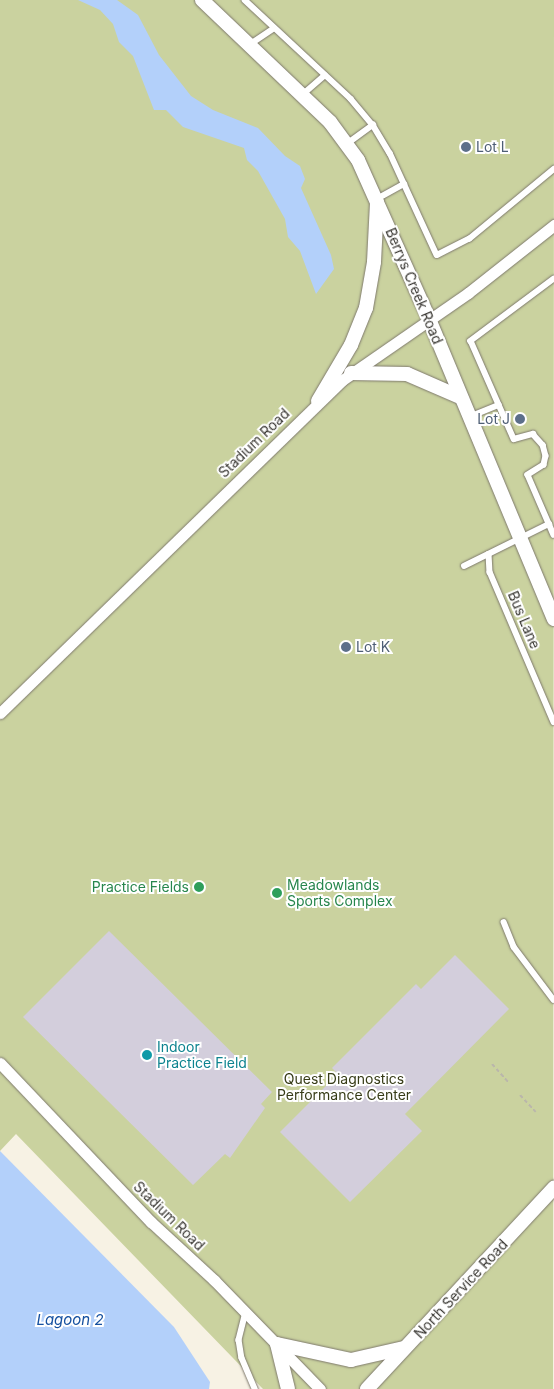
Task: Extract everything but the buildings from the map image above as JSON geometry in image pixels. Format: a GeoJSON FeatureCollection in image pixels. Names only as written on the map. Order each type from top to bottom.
{"type":"FeatureCollection","features":[{"type":"Feature","properties":{"kind":"street","name":"Berrys Creek Road"},"geometry":{"type":"LineString","coordinates":[[202,0],[247,46],[302,95],[348,143],[377,199],[429,319],[519,539],[554,619]]}},
{"type":"Feature","properties":{"kind":"street"},"geometry":{"type":"LineString","coordinates":[[318,401],[351,344],[366,308],[374,262],[377,199]]}},
{"type":"Feature","properties":{"kind":"street","name":"Stadium Road"},"geometry":{"type":"LineString","coordinates":[[0,713],[318,401],[351,373],[429,319],[554,225]]}},
{"type":"Feature","properties":{"kind":"street"},"geometry":{"type":"LineString","coordinates":[[351,373],[407,374],[460,397]]}},
{"type":"Feature","properties":{"kind":"street","name":"Stadium Road"},"geometry":{"type":"LineString","coordinates":[[0,1063],[150,1222],[246,1312],[320,1389]]}},
{"type":"Feature","properties":{"kind":"street","name":"North Service Road"},"geometry":{"type":"LineString","coordinates":[[367,1389],[554,1188]]}},
{"type":"Feature","properties":{"kind":"street"},"geometry":{"type":"LineString","coordinates":[[288,1389],[277,1344],[351,1360],[408,1347]]}},
{"type":"Feature","properties":{"kind":"lane"},"geometry":{"type":"LineString","coordinates":[[245,0],[325,75],[373,125],[404,184],[437,255],[469,240],[554,169]]}},
{"type":"Feature","properties":{"kind":"lane"},"geometry":{"type":"LineString","coordinates":[[247,46],[274,28]]}},
{"type":"Feature","properties":{"kind":"lane"},"geometry":{"type":"LineString","coordinates":[[302,95],[325,75]]}},
{"type":"Feature","properties":{"kind":"lane"},"geometry":{"type":"LineString","coordinates":[[348,143],[373,125]]}},
{"type":"Feature","properties":{"kind":"lane"},"geometry":{"type":"LineString","coordinates":[[377,199],[404,184]]}},
{"type":"Feature","properties":{"kind":"lane"},"geometry":{"type":"LineString","coordinates":[[554,279],[471,341],[514,439],[533,434],[543,445],[546,456],[544,465],[528,474],[554,535]]}},
{"type":"Feature","properties":{"kind":"lane"},"geometry":{"type":"LineString","coordinates":[[469,417],[499,405]]}},
{"type":"Feature","properties":{"kind":"lane"},"geometry":{"type":"LineString","coordinates":[[464,566],[549,524]]}},
{"type":"Feature","properties":{"kind":"lane","name":"Bus Lane"},"geometry":{"type":"LineString","coordinates":[[488,554],[490,572],[554,722]]}},
{"type":"Feature","properties":{"kind":"lane"},"geometry":{"type":"LineString","coordinates":[[504,922],[514,947],[554,1000]]}},
{"type":"Feature","properties":{"kind":"lane"},"geometry":{"type":"LineString","coordinates":[[246,1312],[239,1340],[242,1358],[255,1389]]}},
{"type":"Feature","properties":{"kind":"path"},"geometry":{"type":"LineString","coordinates":[[492,1064],[509,1083]]}},
{"type":"Feature","properties":{"kind":"path"},"geometry":{"type":"LineString","coordinates":[[520,1095],[536,1112]]}},
{"type":"Feature","properties":{"kind":"green space","name":"Meadowlands Sports Complex"},"geometry":{"type":"Polygon","coordinates":[[[0,0],[554,0],[553,1389],[263,1389],[16,1134],[0,1151],[0,0]]]}},
{"type":"Feature","properties":{"kind":"water"},"geometry":{"type":"Polygon","coordinates":[[[78,0],[117,0],[138,15],[159,55],[191,96],[213,110],[258,128],[285,156],[300,166],[305,179],[301,188],[331,255],[334,269],[316,294],[300,251],[288,237],[285,219],[258,171],[247,160],[244,148],[183,127],[166,110],[154,110],[133,56],[119,42],[113,24],[100,10],[78,0]]]}},
{"type":"Feature","properties":{"kind":"water","name":"Lagoon 2"},"geometry":{"type":"Polygon","coordinates":[[[0,1151],[174,1327],[210,1382],[209,1389],[0,1389],[0,1151]]]}},
{"type":"Feature","properties":{"kind":"place","name":"Lot L"},"geometry":{"type":"Point","coordinates":[466,147]}},
{"type":"Feature","properties":{"kind":"place","name":"Lot J"},"geometry":{"type":"Point","coordinates":[520,419]}},
{"type":"Feature","properties":{"kind":"place","name":"Lot K"},"geometry":{"type":"Point","coordinates":[346,647]}},
{"type":"Feature","properties":{"kind":"place","name":"Practice Fields"},"geometry":{"type":"Point","coordinates":[199,887]}},
{"type":"Feature","properties":{"kind":"place","name":"Meadowlands Sports Complex"},"geometry":{"type":"Point","coordinates":[277,893]}},
{"type":"Feature","properties":{"kind":"place","name":"Indoor Practice Field"},"geometry":{"type":"Point","coordinates":[147,1055]}},
{"type":"Feature","properties":{"kind":"park label","name":"Quest Diagnostics Performance Center"},"geometry":{"type":"Point","coordinates":[344,1088]}}]}
